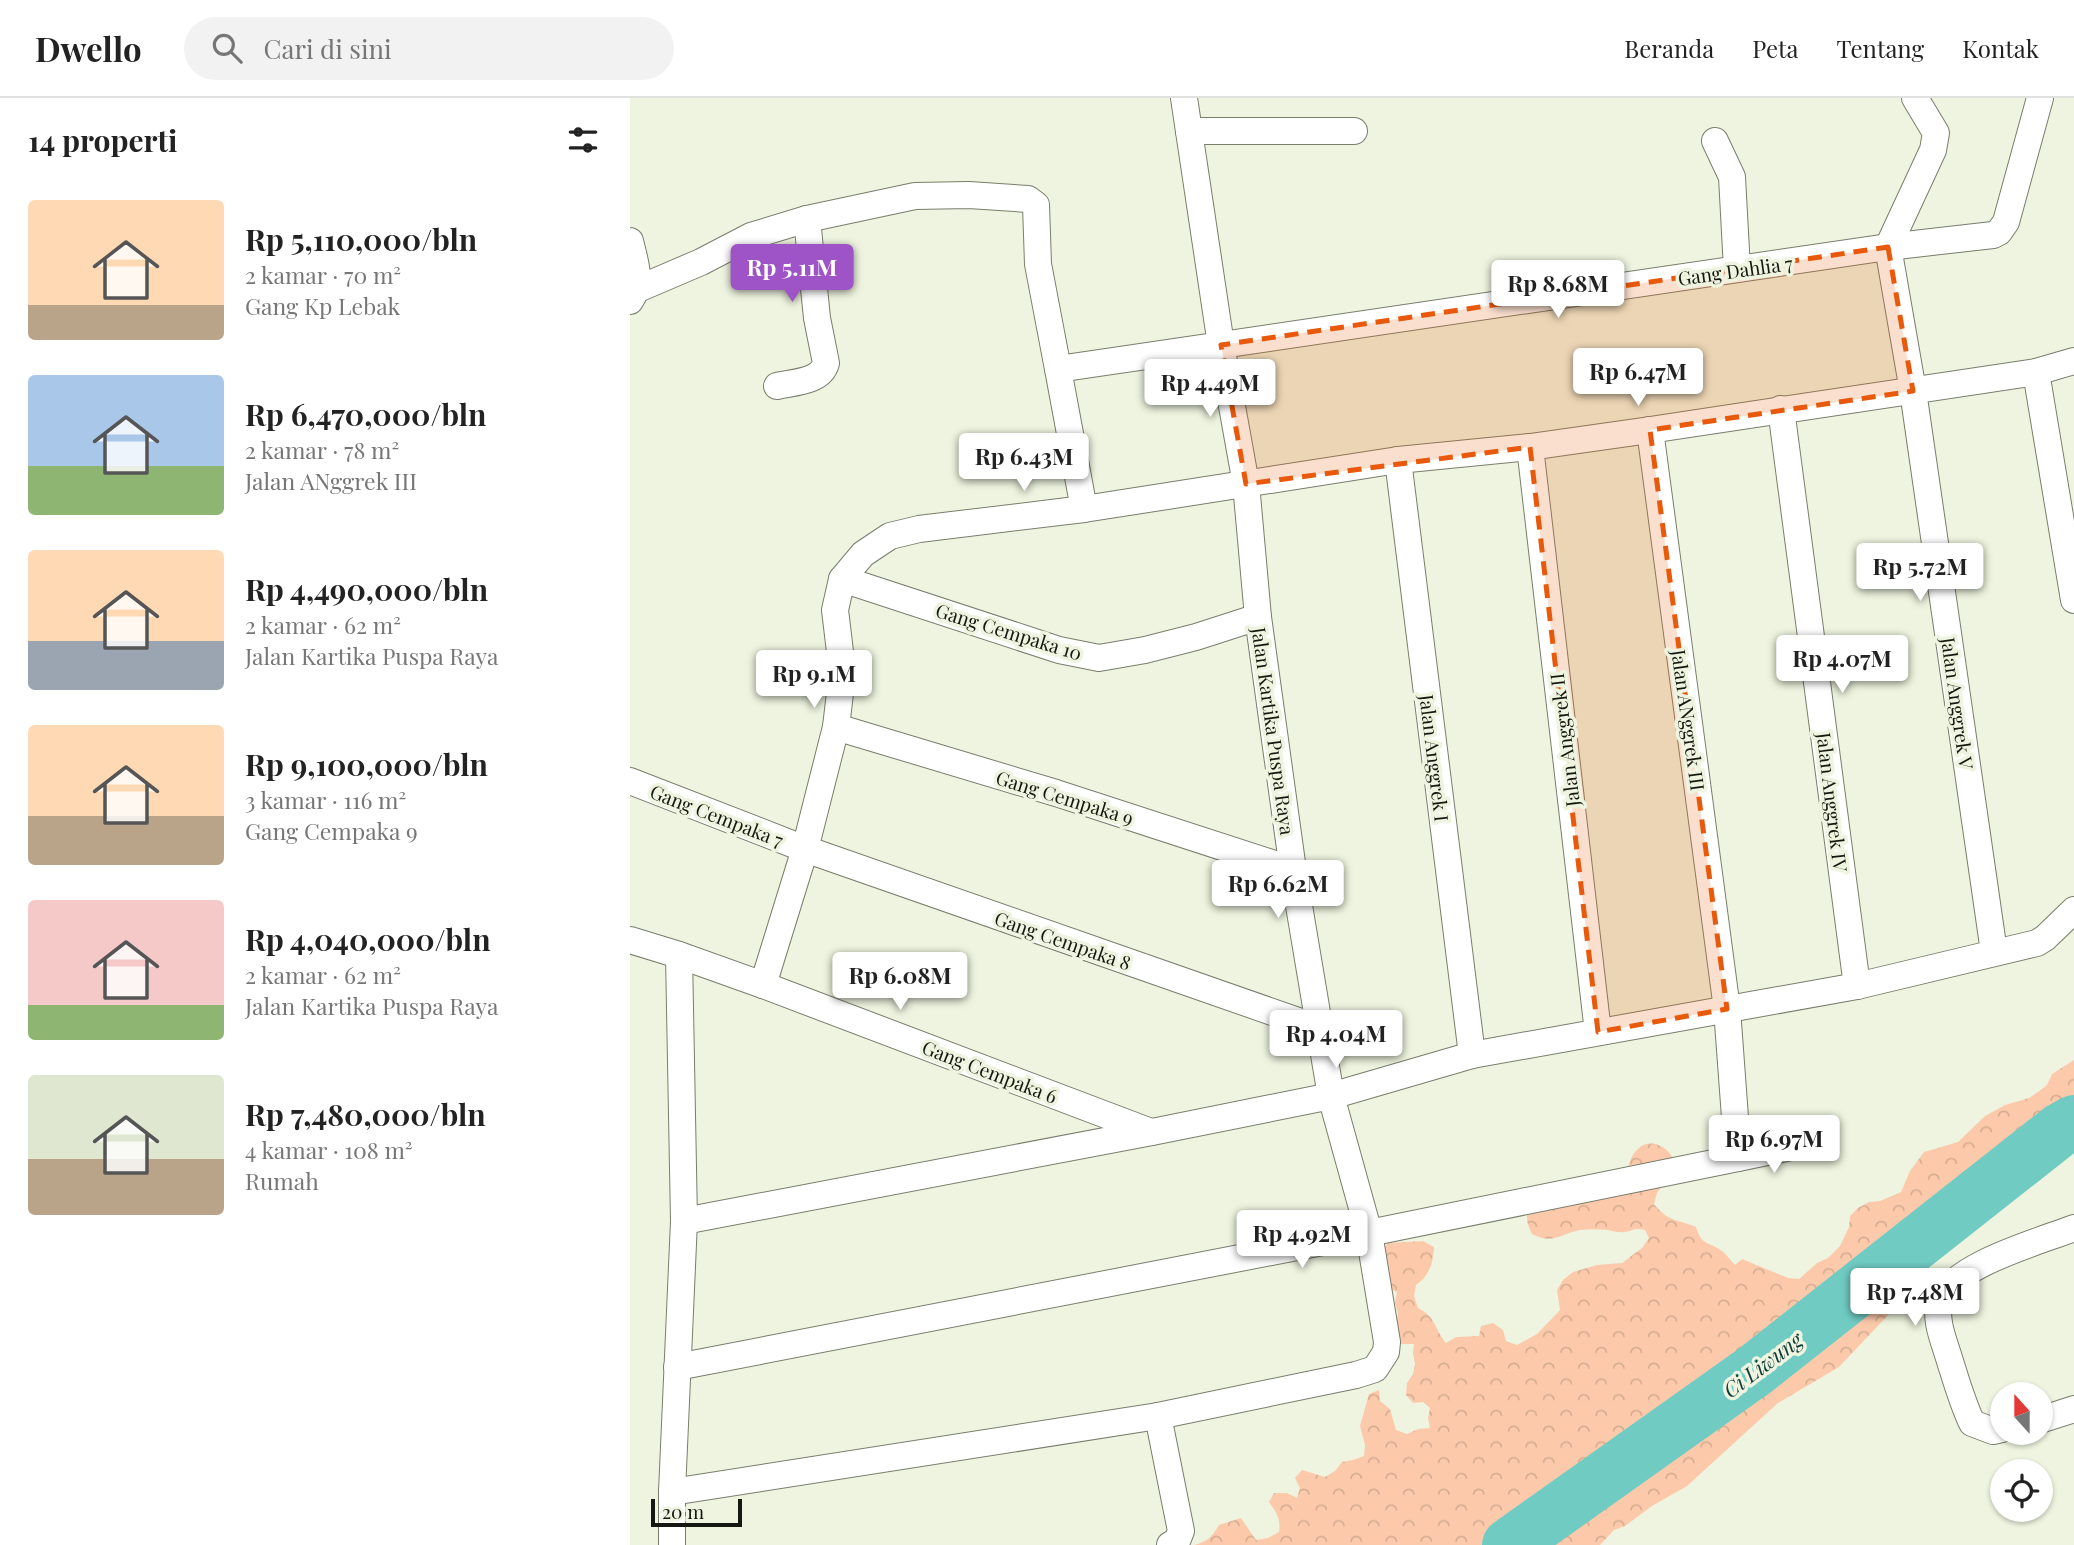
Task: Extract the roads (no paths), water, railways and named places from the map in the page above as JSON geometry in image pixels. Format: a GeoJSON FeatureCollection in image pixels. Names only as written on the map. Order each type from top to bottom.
{"type":"FeatureCollection","features":[{"type":"Feature","properties":{"kind":"street","name":"Jalan Kartika Puspa Raya"},"geometry":{"type":"LineString","coordinates":[[1158,1416],[1375,1369],[1386,1352],[1387,1342],[1368,1233],[1331,1096],[1293,870],[1258,617],[1246,484],[1221,345],[1184,98]]}},
{"type":"Feature","properties":{"kind":"street","name":"Gang Dahlia 7"},"geometry":{"type":"LineString","coordinates":[[1058,369],[1888,247],[1993,235],[1999,232],[2006,222],[2040,98]]}},
{"type":"Feature","properties":{"kind":"street"},"geometry":{"type":"LineString","coordinates":[[1888,247],[1933,150],[1936,133],[1922,100]]}},
{"type":"Feature","properties":{"kind":"street"},"geometry":{"type":"LineString","coordinates":[[1189,131],[1354,131]]}},
{"type":"Feature","properties":{"kind":"street"},"geometry":{"type":"LineString","coordinates":[[1715,141],[1732,177],[1737,270]]}},
{"type":"Feature","properties":{"kind":"street"},"geometry":{"type":"LineString","coordinates":[[630,241],[635,287],[701,262],[751,236],[807,219],[915,196],[968,195],[1032,201],[1036,205],[1038,264],[1084,509]]}},
{"type":"Feature","properties":{"kind":"street"},"geometry":{"type":"LineString","coordinates":[[778,386],[818,376],[826,363],[817,318],[807,219]]}},
{"type":"Feature","properties":{"kind":"street","name":"Jalan Anggrek V"},"geometry":{"type":"LineString","coordinates":[[1888,247],[1913,391],[1994,952]]}},
{"type":"Feature","properties":{"kind":"street"},"geometry":{"type":"LineString","coordinates":[[763,985],[805,849],[836,727],[841,660],[835,610],[842,579],[863,554],[890,536],[919,529],[1084,509],[1398,460],[1530,447],[1650,430],[2036,372],[2074,361]]}},
{"type":"Feature","properties":{"kind":"street"},"geometry":{"type":"LineString","coordinates":[[2036,372],[2074,600]]}},
{"type":"Feature","properties":{"kind":"street","name":"Jalan Anggrek IV"},"geometry":{"type":"LineString","coordinates":[[1781,409],[1857,986]]}},
{"type":"Feature","properties":{"kind":"street","name":"Jalan ANggrek III"},"geometry":{"type":"LineString","coordinates":[[1650,430],[1727,1009],[1738,1158]]}},
{"type":"Feature","properties":{"kind":"street","name":"Jalan Anggrek II"},"geometry":{"type":"LineString","coordinates":[[1530,447],[1598,1032]]}},
{"type":"Feature","properties":{"kind":"street","name":"Jalan Anggrek I"},"geometry":{"type":"LineString","coordinates":[[1398,460],[1472,1055]]}},
{"type":"Feature","properties":{"kind":"street","name":"Gang Cempaka 10"},"geometry":{"type":"LineString","coordinates":[[842,579],[1059,650],[1099,658],[1184,640],[1258,617]]}},
{"type":"Feature","properties":{"kind":"street","name":"Gang Cempaka 9"},"geometry":{"type":"LineString","coordinates":[[836,727],[1055,793],[1293,870]]}},
{"type":"Feature","properties":{"kind":"street","name":"Gang Cempaka 7"},"geometry":{"type":"LineString","coordinates":[[630,781],[805,849]]}},
{"type":"Feature","properties":{"kind":"street","name":"Gang Cempaka 8"},"geometry":{"type":"LineString","coordinates":[[805,849],[1321,1029]]}},
{"type":"Feature","properties":{"kind":"street"},"geometry":{"type":"LineString","coordinates":[[684,1221],[1331,1096],[1472,1055],[1857,986],[2041,941],[2074,910]]}},
{"type":"Feature","properties":{"kind":"street","name":"Gang Cempaka 6"},"geometry":{"type":"LineString","coordinates":[[630,940],[763,985],[1153,1132]]}},
{"type":"Feature","properties":{"kind":"street"},"geometry":{"type":"LineString","coordinates":[[672,1545],[684,1221],[679,955]]}},
{"type":"Feature","properties":{"kind":"street"},"geometry":{"type":"LineString","coordinates":[[677,1367],[1368,1233],[1801,1145]]}},
{"type":"Feature","properties":{"kind":"street"},"geometry":{"type":"LineString","coordinates":[[1990,1430],[1972,1423],[1964,1406],[1939,1325],[1940,1300],[1954,1281],[1978,1265],[2074,1228]]}},
{"type":"Feature","properties":{"kind":"street"},"geometry":{"type":"LineString","coordinates":[[2053,1415],[2074,1409]]}},
{"type":"Feature","properties":{"kind":"street"},"geometry":{"type":"LineString","coordinates":[[672,1492],[1158,1416],[1181,1531],[1177,1541],[1170,1545]]}},
{"type":"Feature","properties":{"kind":"waterway","name":"Ci Liwung"},"geometry":{"type":"LineString","coordinates":[[1509,1545],[1754,1371],[2060,1130],[2074,1122]]}}]}
